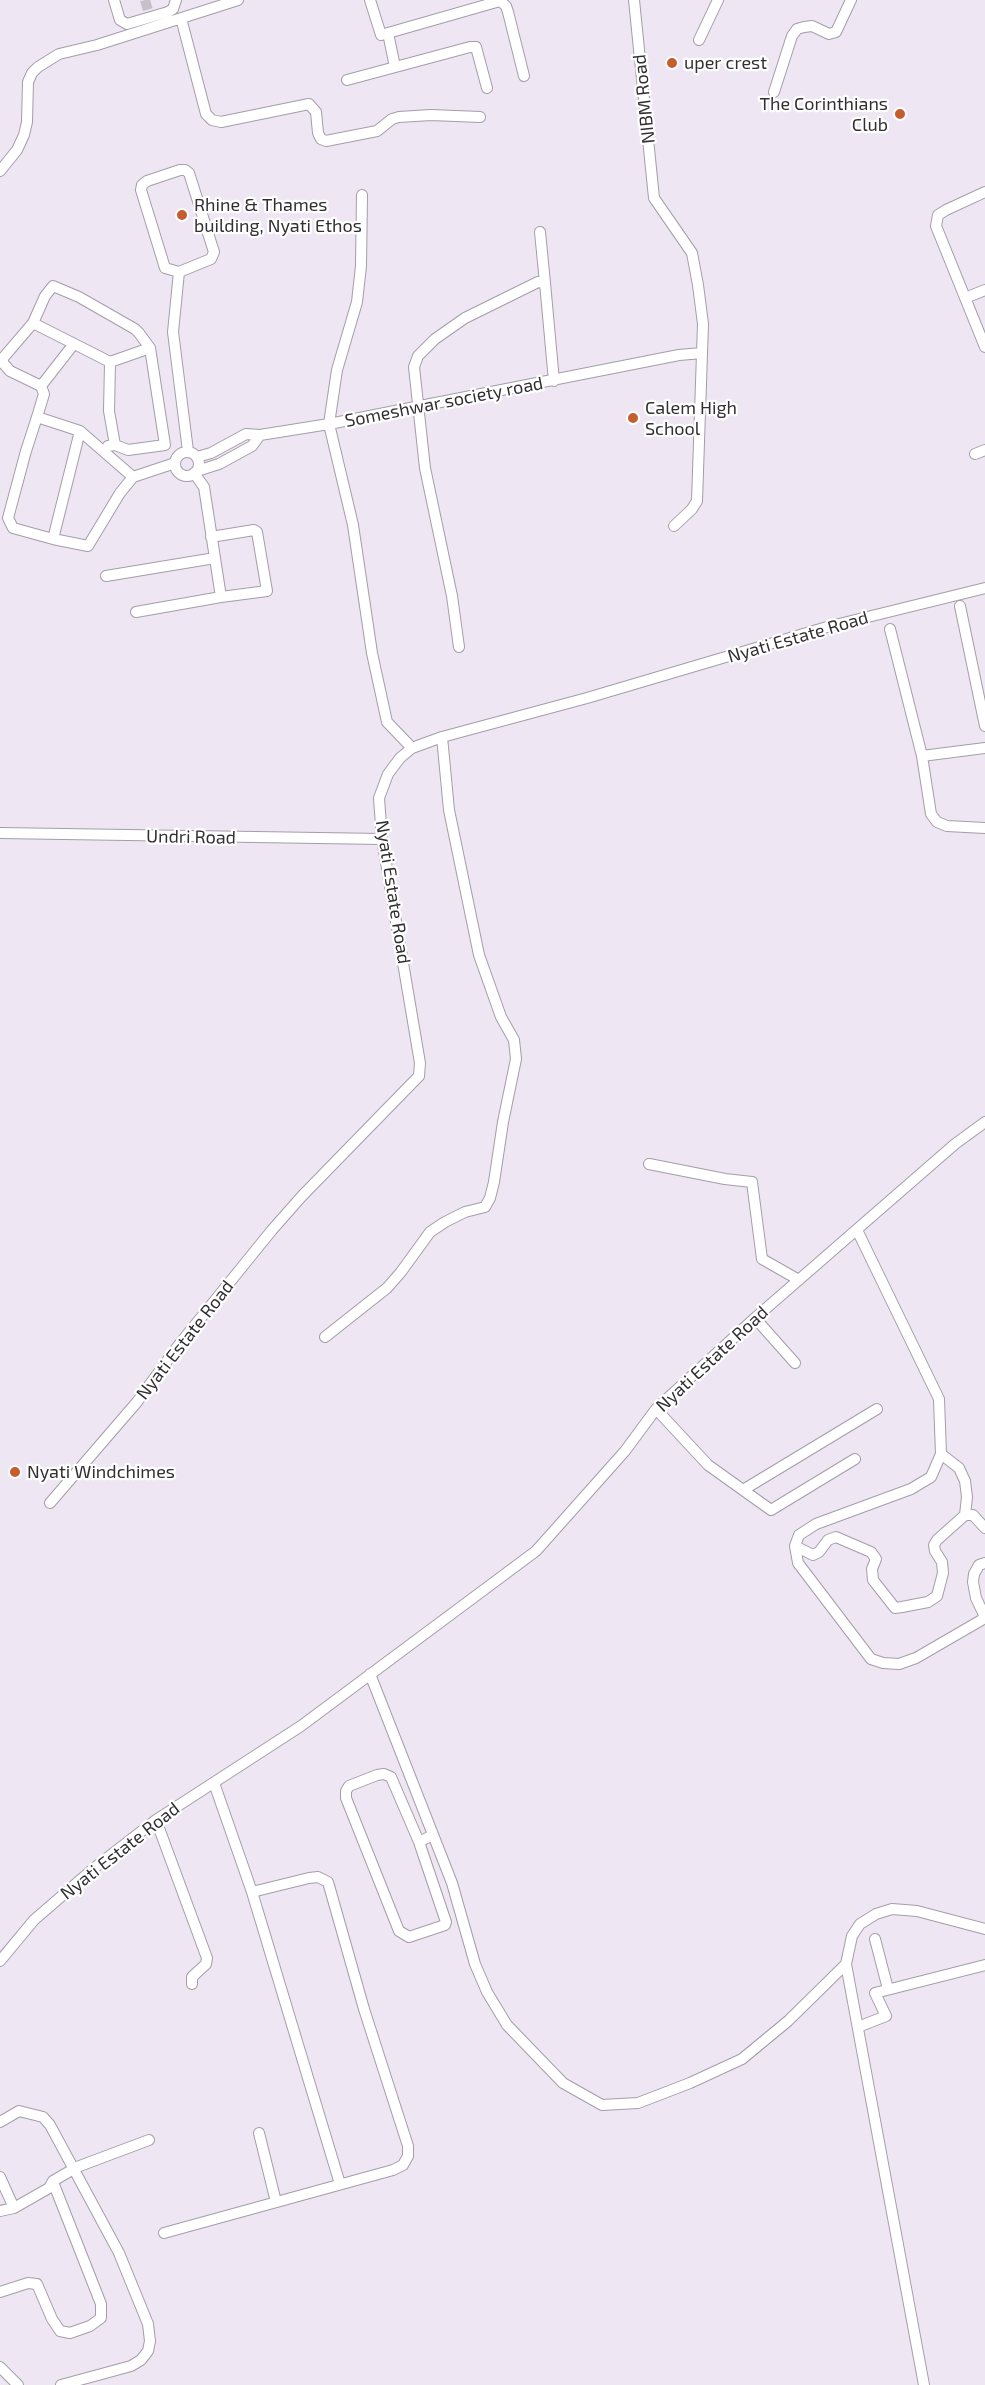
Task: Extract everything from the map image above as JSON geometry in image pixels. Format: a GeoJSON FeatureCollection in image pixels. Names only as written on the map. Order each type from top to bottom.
{"type":"FeatureCollection","features":[{"type":"Feature","properties":{"kind":"street"},"geometry":{"type":"LineString","coordinates":[[114,0],[126,24],[173,9],[176,0]]}},
{"type":"Feature","properties":{"kind":"street"},"geometry":{"type":"LineString","coordinates":[[0,171],[17,150],[24,135],[27,122],[28,82],[38,67],[59,54],[97,45],[238,0]]}},
{"type":"Feature","properties":{"kind":"street"},"geometry":{"type":"LineString","coordinates":[[369,0],[381,35],[500,1],[506,6],[508,12],[524,76]]}},
{"type":"Feature","properties":{"kind":"street","name":"NIBM Road"},"geometry":{"type":"LineString","coordinates":[[634,0],[654,198],[692,254],[701,303],[702,353]]}},
{"type":"Feature","properties":{"kind":"street"},"geometry":{"type":"LineString","coordinates":[[699,40],[718,0]]}},
{"type":"Feature","properties":{"kind":"street"},"geometry":{"type":"LineString","coordinates":[[774,92],[792,36],[797,29],[812,26],[829,34],[836,32],[851,0]]}},
{"type":"Feature","properties":{"kind":"street"},"geometry":{"type":"LineString","coordinates":[[181,18],[206,114],[212,120],[220,122],[309,104],[316,112],[318,133],[321,139],[326,141],[377,131],[392,119],[399,117],[431,115],[480,117]]}},
{"type":"Feature","properties":{"kind":"street"},"geometry":{"type":"LineString","coordinates":[[388,33],[395,67]]}},
{"type":"Feature","properties":{"kind":"street"},"geometry":{"type":"LineString","coordinates":[[347,80],[470,46],[476,47],[487,88]]}},
{"type":"Feature","properties":{"kind":"street"},"geometry":{"type":"LineString","coordinates":[[185,170],[189,173],[193,183],[214,252],[211,259],[179,272],[165,267],[141,190],[142,185],[147,182],[185,170]]}},
{"type":"Feature","properties":{"kind":"street"},"geometry":{"type":"LineString","coordinates":[[985,192],[938,215],[936,226],[985,347]]}},
{"type":"Feature","properties":{"kind":"street"},"geometry":{"type":"LineString","coordinates":[[362,195],[361,266],[357,302],[337,370],[329,424],[353,525],[372,653],[387,722],[412,748]]}},
{"type":"Feature","properties":{"kind":"street"},"geometry":{"type":"LineString","coordinates":[[540,232],[554,381]]}},
{"type":"Feature","properties":{"kind":"street"},"geometry":{"type":"LineString","coordinates":[[179,272],[173,332],[193,454],[199,464],[196,472],[204,487],[221,597]]}},
{"type":"Feature","properties":{"kind":"street"},"geometry":{"type":"LineString","coordinates":[[459,647],[450,586],[425,468],[414,367],[418,356],[435,339],[465,318],[538,282],[545,283]]}},
{"type":"Feature","properties":{"kind":"street"},"geometry":{"type":"LineString","coordinates":[[99,448],[115,445],[128,450],[165,445],[150,348],[140,333],[79,297],[53,286],[45,296],[33,323],[3,358],[3,363],[10,371],[41,386],[44,394],[8,518],[13,528],[88,546],[120,493],[133,477],[142,472],[175,463]]}},
{"type":"Feature","properties":{"kind":"street"},"geometry":{"type":"LineString","coordinates":[[965,298],[985,290]]}},
{"type":"Feature","properties":{"kind":"street"},"geometry":{"type":"LineString","coordinates":[[33,323],[110,362],[150,348]]}},
{"type":"Feature","properties":{"kind":"street"},"geometry":{"type":"LineString","coordinates":[[41,386],[73,345]]}},
{"type":"Feature","properties":{"kind":"street"},"geometry":{"type":"LineString","coordinates":[[674,526],[697,501],[702,353]]}},
{"type":"Feature","properties":{"kind":"street","name":"Someshwar society road"},"geometry":{"type":"LineString","coordinates":[[193,454],[211,453],[246,434],[260,435],[329,424],[679,355],[702,353]]}},
{"type":"Feature","properties":{"kind":"street"},"geometry":{"type":"LineString","coordinates":[[110,362],[109,411],[115,445]]}},
{"type":"Feature","properties":{"kind":"street"},"geometry":{"type":"LineString","coordinates":[[38,417],[80,431],[133,477]]}},
{"type":"Feature","properties":{"kind":"street"},"geometry":{"type":"LineString","coordinates":[[53,539],[80,431]]}},
{"type":"Feature","properties":{"kind":"street"},"geometry":{"type":"LineString","coordinates":[[193,454],[178,455],[175,463],[177,470],[183,475],[219,464],[252,447],[260,435]]}},
{"type":"Feature","properties":{"kind":"street"},"geometry":{"type":"LineString","coordinates":[[136,612],[267,591],[257,532],[254,530],[211,537]]}},
{"type":"Feature","properties":{"kind":"street"},"geometry":{"type":"LineString","coordinates":[[106,576],[215,558]]}},
{"type":"Feature","properties":{"kind":"street","name":"Nyati Estate Road"},"geometry":{"type":"LineString","coordinates":[[50,1503],[138,1402],[178,1346],[272,1230],[419,1076],[420,1063],[382,839],[379,798],[388,774],[400,758],[412,748],[442,737],[587,698],[827,627],[985,588]]}},
{"type":"Feature","properties":{"kind":"street"},"geometry":{"type":"LineString","coordinates":[[960,606],[985,726]]}},
{"type":"Feature","properties":{"kind":"street"},"geometry":{"type":"LineString","coordinates":[[890,629],[922,756],[931,814],[937,822],[947,826],[985,828]]}},
{"type":"Feature","properties":{"kind":"street"},"geometry":{"type":"LineString","coordinates":[[325,1337],[387,1288],[430,1232],[445,1222],[485,1207],[494,1182],[516,1059],[514,1040],[501,1017],[479,955],[449,810],[442,737]]}},
{"type":"Feature","properties":{"kind":"street"},"geometry":{"type":"LineString","coordinates":[[922,756],[985,748]]}},
{"type":"Feature","properties":{"kind":"street","name":"Undri Road"},"geometry":{"type":"LineString","coordinates":[[0,833],[382,839]]}},
{"type":"Feature","properties":{"kind":"street","name":"Nyati Estate Road"},"geometry":{"type":"LineString","coordinates":[[0,1961],[34,1920],[93,1869],[156,1820],[301,1726],[536,1551],[625,1451],[656,1409],[798,1280],[955,1144],[985,1122]]}},
{"type":"Feature","properties":{"kind":"street"},"geometry":{"type":"LineString","coordinates":[[649,1164],[752,1182],[762,1258],[798,1280]]}},
{"type":"Feature","properties":{"kind":"street"},"geometry":{"type":"LineString","coordinates":[[857,1230],[939,1399],[941,1454],[931,1477],[911,1489],[816,1524],[799,1535],[795,1546],[798,1563],[871,1659],[899,1665],[916,1658],[985,1618],[976,1598],[973,1582],[979,1565],[985,1563]]}},
{"type":"Feature","properties":{"kind":"street"},"geometry":{"type":"LineString","coordinates":[[755,1318],[795,1363]]}},
{"type":"Feature","properties":{"kind":"street"},"geometry":{"type":"LineString","coordinates":[[656,1409],[708,1465],[771,1510],[855,1459]]}},
{"type":"Feature","properties":{"kind":"street"},"geometry":{"type":"LineString","coordinates":[[743,1490],[877,1409]]}},
{"type":"Feature","properties":{"kind":"street"},"geometry":{"type":"LineString","coordinates":[[941,1454],[959,1468],[965,1481],[967,1497],[965,1515]]}},
{"type":"Feature","properties":{"kind":"street"},"geometry":{"type":"LineString","coordinates":[[795,1546],[813,1555],[819,1552],[828,1540],[836,1538],[871,1552],[876,1559],[872,1569],[873,1580],[895,1608],[928,1602],[937,1596],[943,1574],[942,1562],[935,1551],[934,1545],[937,1539],[965,1515],[973,1515],[985,1528]]}},
{"type":"Feature","properties":{"kind":"street"},"geometry":{"type":"LineString","coordinates":[[370,1674],[452,1883],[475,1964],[487,1992],[507,2025],[563,2083],[602,2105],[638,2103],[690,2083],[742,2059],[788,2021],[846,1964]]}},
{"type":"Feature","properties":{"kind":"street"},"geometry":{"type":"LineString","coordinates":[[384,1774],[391,1777],[419,1842],[446,1922],[445,1925],[409,1937],[399,1932],[346,1798],[349,1786],[377,1775],[384,1774]]}},
{"type":"Feature","properties":{"kind":"street"},"geometry":{"type":"LineString","coordinates":[[214,1783],[252,1892],[340,2184]]}},
{"type":"Feature","properties":{"kind":"street"},"geometry":{"type":"LineString","coordinates":[[156,1820],[207,1958],[206,1964],[192,1977],[192,1984]]}},
{"type":"Feature","properties":{"kind":"street"},"geometry":{"type":"LineString","coordinates":[[419,1842],[433,1836]]}},
{"type":"Feature","properties":{"kind":"street"},"geometry":{"type":"LineString","coordinates":[[164,2233],[399,2168],[407,2162],[409,2151],[364,2009],[328,1882],[318,1877],[252,1892]]}},
{"type":"Feature","properties":{"kind":"street"},"geometry":{"type":"LineString","coordinates":[[924,2385],[846,1964],[852,1936],[860,1924],[876,1914],[892,1909],[916,1911],[985,1929]]}},
{"type":"Feature","properties":{"kind":"street"},"geometry":{"type":"LineString","coordinates":[[874,1939],[888,1989]]}},
{"type":"Feature","properties":{"kind":"street"},"geometry":{"type":"LineString","coordinates":[[858,2027],[886,2016],[875,1993],[985,1965]]}},
{"type":"Feature","properties":{"kind":"street"},"geometry":{"type":"LineString","coordinates":[[0,2122],[19,2111],[43,2117],[50,2125],[119,2253],[148,2324],[150,2341],[148,2352],[141,2360],[131,2366],[61,2385]]}},
{"type":"Feature","properties":{"kind":"street"},"geometry":{"type":"LineString","coordinates":[[259,2133],[276,2202]]}},
{"type":"Feature","properties":{"kind":"street"},"geometry":{"type":"LineString","coordinates":[[0,2211],[14,2208],[49,2188],[53,2182],[74,2169],[149,2140]]}},
{"type":"Feature","properties":{"kind":"street"},"geometry":{"type":"LineString","coordinates":[[0,2177],[14,2208]]}},
{"type":"Feature","properties":{"kind":"street"},"geometry":{"type":"LineString","coordinates":[[0,2292],[28,2283],[37,2284],[52,2319],[60,2331],[70,2333],[90,2326],[100,2318],[101,2304],[53,2182]]}},
{"type":"Feature","properties":{"kind":"street"},"geometry":{"type":"LineString","coordinates":[[0,2367],[18,2385]]}},
{"type":"Feature","properties":{"kind":"tunnel"},"geometry":{"type":"LineString","coordinates":[[145,0],[149,14]]}},
{"type":"Feature","properties":{"kind":"place","name":"uper crest"},"geometry":{"type":"Point","coordinates":[672,63]}},
{"type":"Feature","properties":{"kind":"place","name":"The Corinthians Club"},"geometry":{"type":"Point","coordinates":[900,114]}},
{"type":"Feature","properties":{"kind":"place","name":"Rhine & Thames building, Nyati Ethos"},"geometry":{"type":"Point","coordinates":[182,215]}},
{"type":"Feature","properties":{"kind":"place","name":"Calem High School"},"geometry":{"type":"Point","coordinates":[633,418]}},
{"type":"Feature","properties":{"kind":"place","name":"Nyati Windchimes"},"geometry":{"type":"Point","coordinates":[15,1472]}}]}
